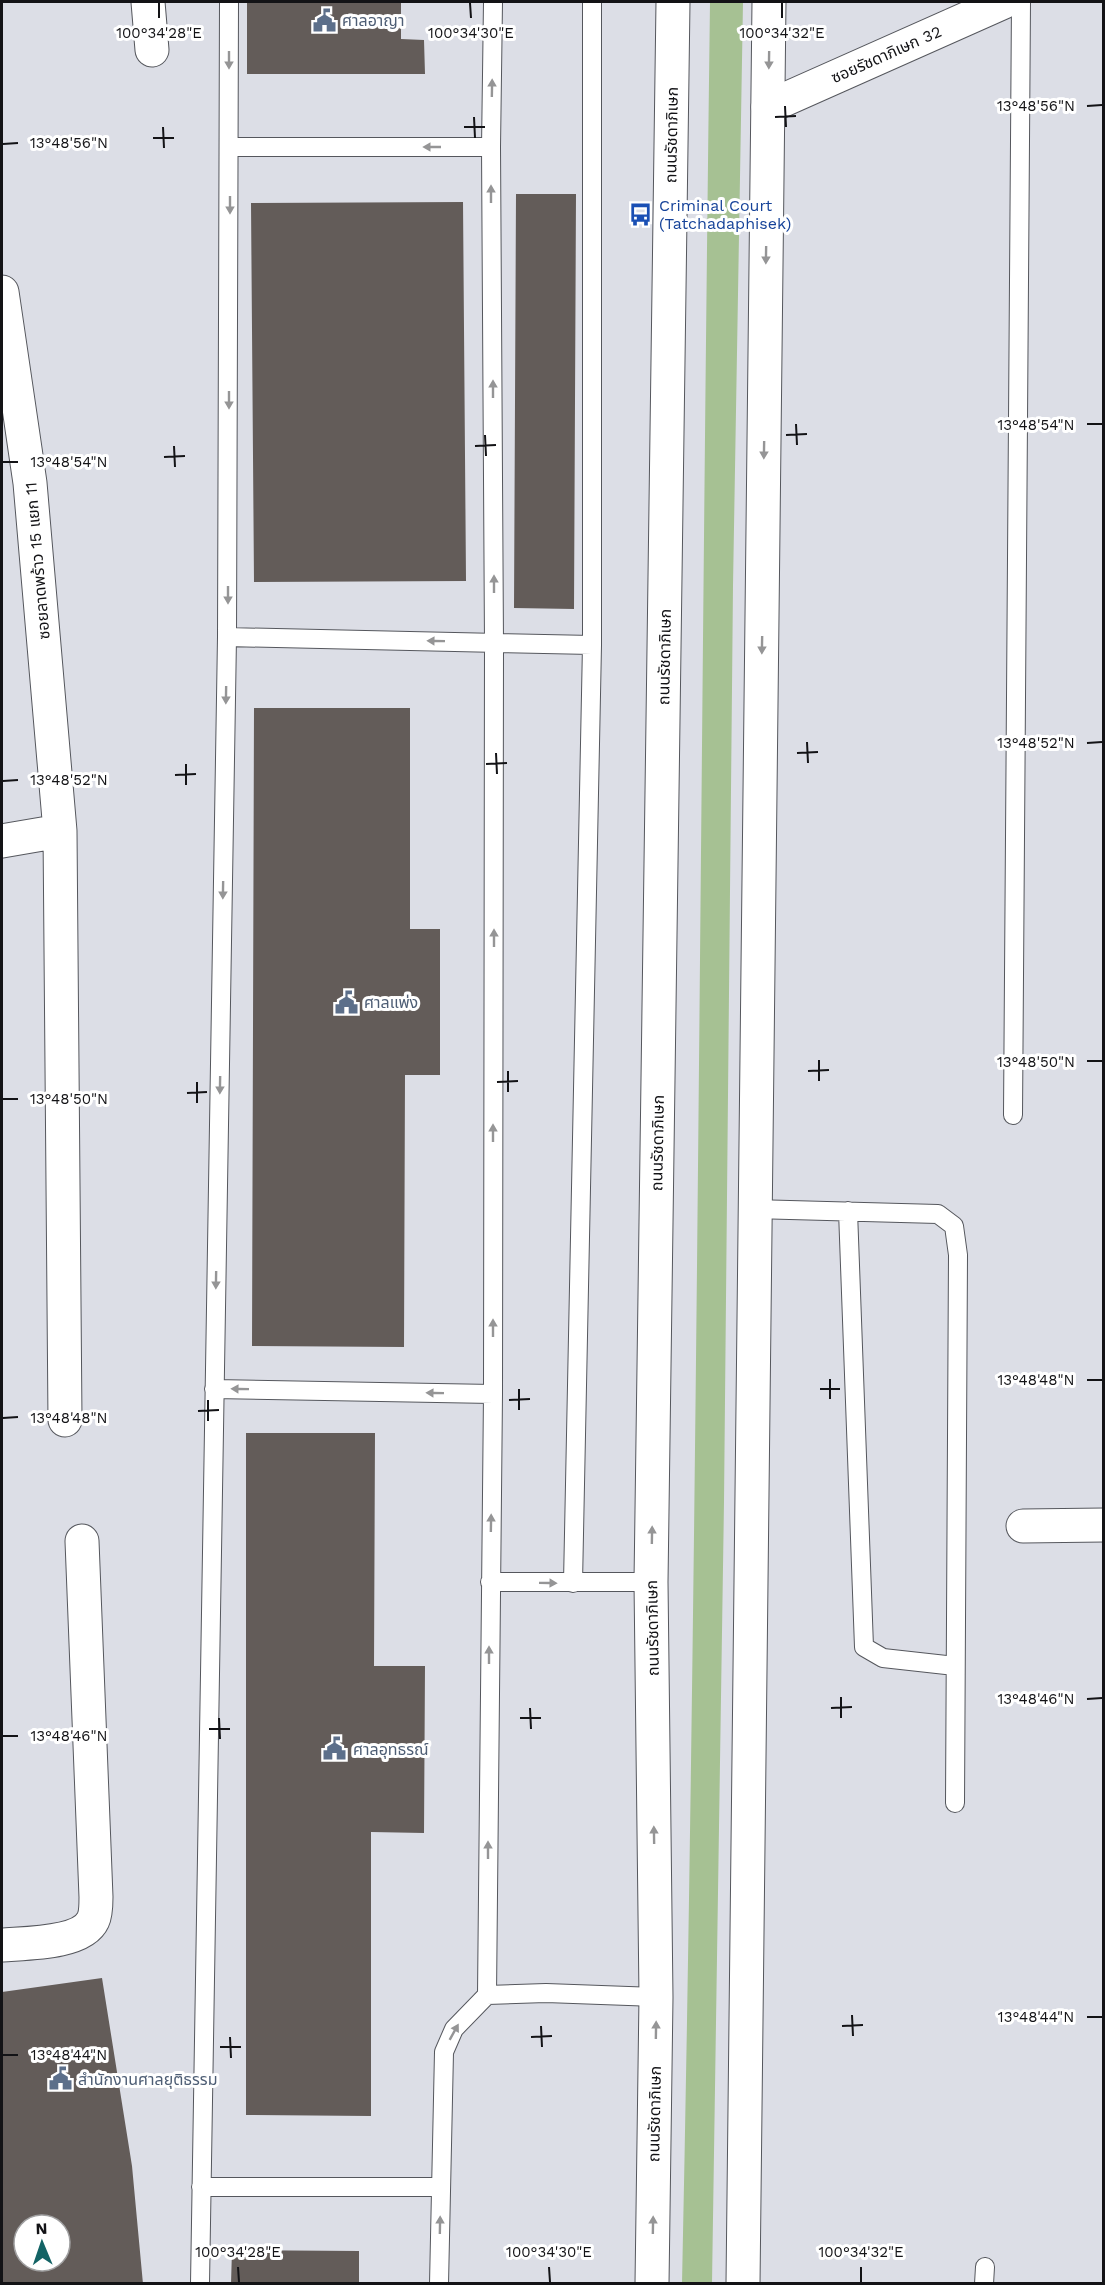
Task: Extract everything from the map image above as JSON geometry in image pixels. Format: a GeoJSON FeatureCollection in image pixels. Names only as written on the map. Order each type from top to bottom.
{"type":"FeatureCollection","features":[{"type":"Feature","properties":{"kind":"main road"},"geometry":{"type":"LineString","coordinates":[[148,2],[152,50]]}},
{"type":"Feature","properties":{"kind":"main road","name":"ถนนรัชดาภิเษก"},"geometry":{"type":"LineString","coordinates":[[652,2283],[656,1997],[651,1582],[673,2]]}},
{"type":"Feature","properties":{"kind":"main road"},"geometry":{"type":"LineString","coordinates":[[743,2283],[769,2]]}},
{"type":"Feature","properties":{"kind":"main road","name":"ซอยรัชดาภิเษก 32"},"geometry":{"type":"LineString","coordinates":[[768,107],[1004,2]]}},
{"type":"Feature","properties":{"kind":"main road","name":"ซอยลาดพร้าว 15 แยก 11"},"geometry":{"type":"LineString","coordinates":[[2,292],[30,483],[60,831],[65,1420]]}},
{"type":"Feature","properties":{"kind":"main road"},"geometry":{"type":"LineString","coordinates":[[2,841],[60,831]]}},
{"type":"Feature","properties":{"kind":"main road"},"geometry":{"type":"LineString","coordinates":[[1023,1526],[1104,1525]]}},
{"type":"Feature","properties":{"kind":"main road"},"geometry":{"type":"LineString","coordinates":[[2,1945],[65,1938],[86,1930],[94,1919],[96,1897],[82,1542]]}},
{"type":"Feature","properties":{"kind":"lane"},"geometry":{"type":"LineString","coordinates":[[200,2283],[227,637],[229,2]]}},
{"type":"Feature","properties":{"kind":"lane"},"geometry":{"type":"LineString","coordinates":[[487,1995],[493,1394],[494,643],[491,147],[493,2]]}},
{"type":"Feature","properties":{"kind":"lane"},"geometry":{"type":"LineString","coordinates":[[573,1583],[592,645],[592,2]]}},
{"type":"Feature","properties":{"kind":"lane"},"geometry":{"type":"LineString","coordinates":[[1013,1115],[1021,2]]}},
{"type":"Feature","properties":{"kind":"lane"},"geometry":{"type":"LineString","coordinates":[[230,147],[491,147]]}},
{"type":"Feature","properties":{"kind":"lane"},"geometry":{"type":"LineString","coordinates":[[227,637],[592,645]]}},
{"type":"Feature","properties":{"kind":"lane"},"geometry":{"type":"LineString","coordinates":[[755,1209],[938,1214],[954,1226],[958,1255],[955,1803]]}},
{"type":"Feature","properties":{"kind":"lane"},"geometry":{"type":"LineString","coordinates":[[848,1211],[864,1647],[883,1658],[955,1666]]}},
{"type":"Feature","properties":{"kind":"lane"},"geometry":{"type":"LineString","coordinates":[[214,1389],[493,1394]]}},
{"type":"Feature","properties":{"kind":"lane"},"geometry":{"type":"LineString","coordinates":[[490,1582],[651,1582]]}},
{"type":"Feature","properties":{"kind":"lane"},"geometry":{"type":"LineString","coordinates":[[439,2283],[444,2052],[454,2028],[487,1995],[546,1993],[656,1997]]}},
{"type":"Feature","properties":{"kind":"lane"},"geometry":{"type":"LineString","coordinates":[[201,2187],[441,2187]]}},
{"type":"Feature","properties":{"kind":"green space"},"geometry":{"type":"Polygon","coordinates":[[[710,2],[743,2],[733,586],[724,1502],[712,2283],[682,2284],[695,1428],[710,2]]]}},
{"type":"Feature","properties":{"kind":"building","name":"ศาลอาญา"},"geometry":{"type":"Polygon","coordinates":[[[247,2],[401,2],[401,39],[424,40],[425,74],[247,74],[247,2]]]}},
{"type":"Feature","properties":{"kind":"building"},"geometry":{"type":"Polygon","coordinates":[[[516,194],[576,194],[574,609],[514,608],[516,194]]]}},
{"type":"Feature","properties":{"kind":"building"},"geometry":{"type":"Polygon","coordinates":[[[463,202],[466,581],[254,582],[251,203],[463,202]]]}},
{"type":"Feature","properties":{"kind":"building","name":"ศาลแพ่ง"},"geometry":{"type":"Polygon","coordinates":[[[254,708],[410,708],[410,929],[440,929],[440,1075],[405,1075],[404,1347],[252,1346],[254,708]]]}},
{"type":"Feature","properties":{"kind":"building","name":"ศาลอุทธรณ์"},"geometry":{"type":"Polygon","coordinates":[[[246,1433],[375,1433],[374,1666],[425,1666],[424,1833],[371,1832],[371,2116],[246,2115],[246,1433]]]}},
{"type":"Feature","properties":{"kind":"building","name":"สำนักงานศาลยุติธรรม"},"geometry":{"type":"Polygon","coordinates":[[[102,1978],[132,2166],[143,2284],[2,2284],[2,1992],[102,1978]]]}},
{"type":"Feature","properties":{"kind":"building"},"geometry":{"type":"Polygon","coordinates":[[[232,2250],[359,2251],[359,2284],[231,2284],[232,2250]]]}},
{"type":"Feature","properties":{"kind":"place","name":"ศาลอาญา"},"geometry":{"type":"Point","coordinates":[324,20]}},
{"type":"Feature","properties":{"kind":"place","name":"Criminal Court (Tatchadaphisek)"},"geometry":{"type":"Point","coordinates":[641,214]}},
{"type":"Feature","properties":{"kind":"place","name":"ศาลแพ่ง"},"geometry":{"type":"Point","coordinates":[346,1002]}},
{"type":"Feature","properties":{"kind":"place","name":"ศาลอุทธรณ์"},"geometry":{"type":"Point","coordinates":[335,1749]}},
{"type":"Feature","properties":{"kind":"place","name":"สำนักงานศาลยุติธรรม"},"geometry":{"type":"Point","coordinates":[60,2079]}}]}
